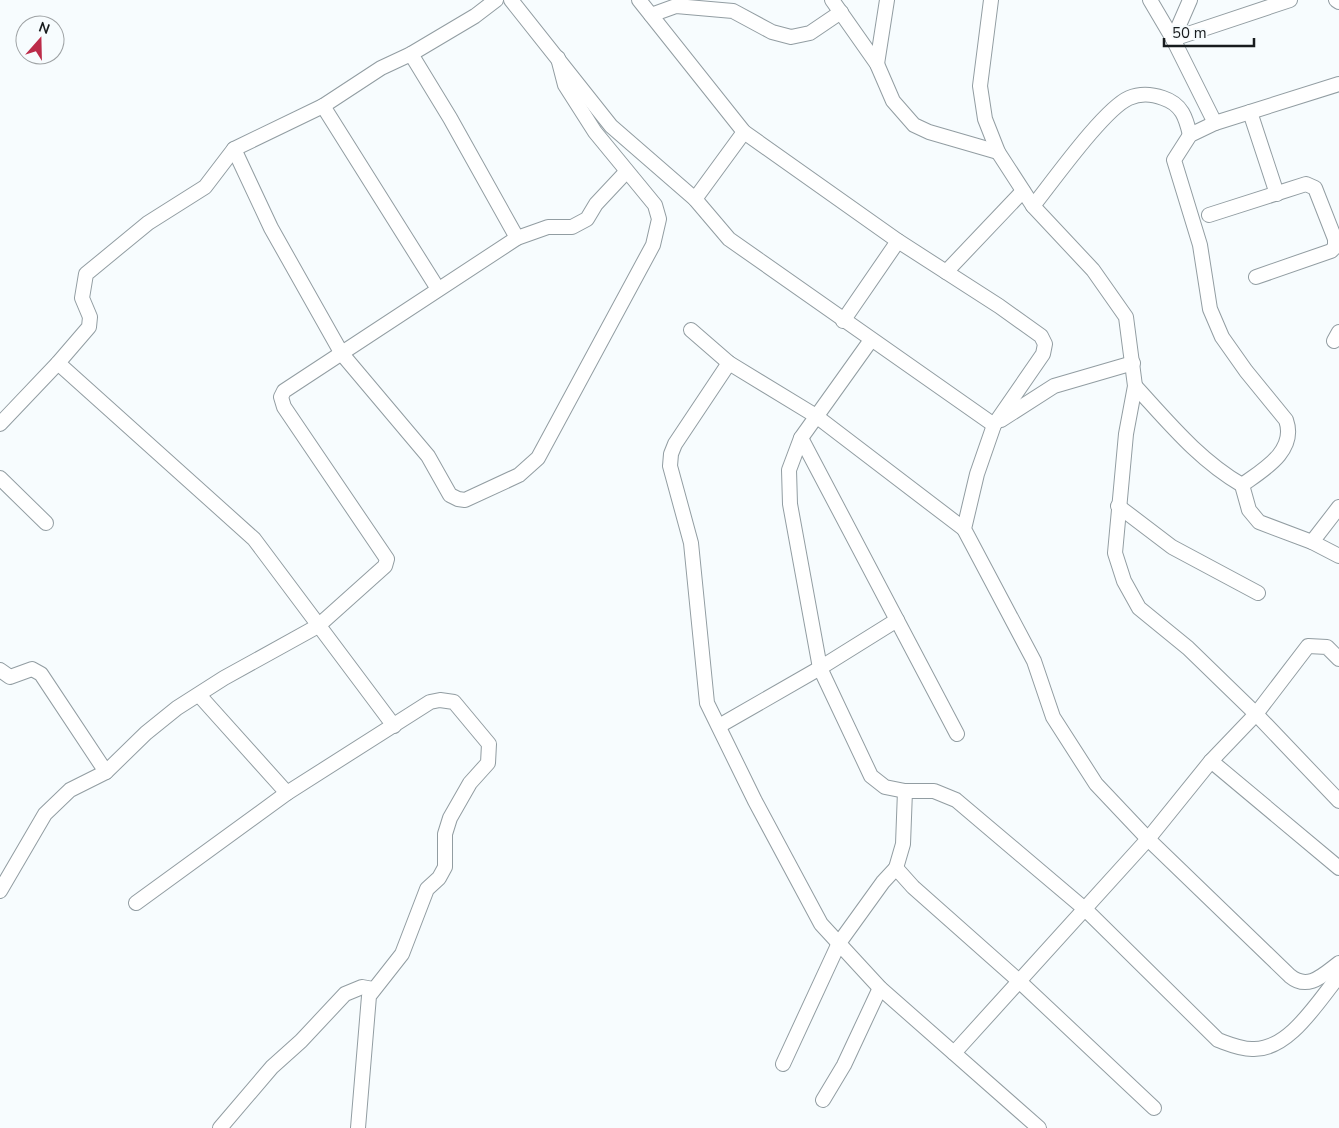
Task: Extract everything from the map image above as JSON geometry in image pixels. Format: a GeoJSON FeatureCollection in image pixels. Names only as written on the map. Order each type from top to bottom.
{"type":"FeatureCollection","features":[{"type":"Feature","properties":{"kind":"street"},"geometry":{"type":"LineString","coordinates":[[0,424],[89,327],[90,317],[82,298],[86,274],[148,223],[205,187],[234,149],[323,106],[381,68],[411,54],[475,16],[496,0]]}},
{"type":"Feature","properties":{"kind":"street"},"geometry":{"type":"LineString","coordinates":[[511,0],[611,126],[695,198],[729,239],[843,321],[994,425]]}},
{"type":"Feature","properties":{"kind":"street"},"geometry":{"type":"LineString","coordinates":[[639,0],[744,132],[898,241],[1034,331],[1041,336],[1046,344],[1043,354],[994,425],[977,474],[964,529]]}},
{"type":"Feature","properties":{"kind":"street"},"geometry":{"type":"LineString","coordinates":[[832,0],[877,64],[893,101],[914,125],[929,132],[998,152]]}},
{"type":"Feature","properties":{"kind":"street"},"geometry":{"type":"LineString","coordinates":[[877,64],[887,0]]}},
{"type":"Feature","properties":{"kind":"street"},"geometry":{"type":"LineString","coordinates":[[991,0],[980,86],[984,119],[998,152],[1033,206],[1093,270],[1126,317],[1136,386],[1126,434],[1115,553],[1124,581],[1139,608],[1188,648],[1256,714],[1339,801]]}},
{"type":"Feature","properties":{"kind":"street"},"geometry":{"type":"LineString","coordinates":[[1150,0],[1173,38],[1216,124]]}},
{"type":"Feature","properties":{"kind":"street"},"geometry":{"type":"LineString","coordinates":[[1173,38],[1190,0]]}},
{"type":"Feature","properties":{"kind":"street"},"geometry":{"type":"LineString","coordinates":[[1173,38],[1290,0]]}},
{"type":"Feature","properties":{"kind":"street"},"geometry":{"type":"LineString","coordinates":[[650,15],[676,6],[733,11],[772,32],[791,37],[810,33],[841,12]]}},
{"type":"Feature","properties":{"kind":"street"},"geometry":{"type":"LineString","coordinates":[[411,54],[450,118],[517,238]]}},
{"type":"Feature","properties":{"kind":"street"},"geometry":{"type":"LineString","coordinates":[[234,149],[271,228],[342,354],[428,456],[450,495],[458,500],[465,500],[519,475],[538,458],[653,246],[659,219],[655,205],[594,132],[565,85],[558,58]]}},
{"type":"Feature","properties":{"kind":"street"},"geometry":{"type":"LineString","coordinates":[[1242,486],[1273,463],[1289,439],[1289,430],[1286,420],[1222,337],[1210,309],[1200,246],[1174,160],[1190,135],[1250,112],[1339,84]]}},
{"type":"Feature","properties":{"kind":"street"},"geometry":{"type":"LineString","coordinates":[[1033,206],[1105,117],[1128,99],[1145,94],[1165,98],[1178,106],[1186,117],[1190,135]]}},
{"type":"Feature","properties":{"kind":"street"},"geometry":{"type":"LineString","coordinates":[[323,106],[438,289]]}},
{"type":"Feature","properties":{"kind":"street"},"geometry":{"type":"LineString","coordinates":[[1250,112],[1277,194]]}},
{"type":"Feature","properties":{"kind":"street"},"geometry":{"type":"LineString","coordinates":[[695,198],[744,132]]}},
{"type":"Feature","properties":{"kind":"street"},"geometry":{"type":"LineString","coordinates":[[2,882],[45,814],[70,790],[106,772],[146,733],[177,708],[224,678],[318,626],[384,566],[387,559],[284,407],[281,397],[290,385],[342,354],[517,238],[548,227],[572,226],[587,219],[596,204],[626,172]]}},
{"type":"Feature","properties":{"kind":"street"},"geometry":{"type":"LineString","coordinates":[[1208,214],[1306,184],[1315,188],[1335,239],[1335,246],[1331,251],[1256,277]]}},
{"type":"Feature","properties":{"kind":"street"},"geometry":{"type":"LineString","coordinates":[[946,272],[1023,191]]}},
{"type":"Feature","properties":{"kind":"street"},"geometry":{"type":"LineString","coordinates":[[843,321],[898,241]]}},
{"type":"Feature","properties":{"kind":"street"},"geometry":{"type":"LineString","coordinates":[[691,330],[729,363],[816,416],[964,529],[1034,660],[1053,717],[1096,784],[1148,839],[1297,981],[1308,983],[1315,981],[1339,963]]}},
{"type":"Feature","properties":{"kind":"street"},"geometry":{"type":"LineString","coordinates":[[871,340],[801,438],[789,470],[790,504],[820,668],[871,776],[885,786],[905,791],[934,791],[956,800],[1086,910],[1218,1040],[1254,1050],[1273,1045],[1289,1036],[1339,976]]}},
{"type":"Feature","properties":{"kind":"street"},"geometry":{"type":"LineString","coordinates":[[58,363],[254,539],[394,726]]}},
{"type":"Feature","properties":{"kind":"street"},"geometry":{"type":"LineString","coordinates":[[729,363],[676,444],[671,454],[670,466],[691,543],[707,703],[755,802],[821,924],[880,988],[1039,1128]]}},
{"type":"Feature","properties":{"kind":"street"},"geometry":{"type":"LineString","coordinates":[[994,425],[1054,386],[1133,364]]}},
{"type":"Feature","properties":{"kind":"street"},"geometry":{"type":"LineString","coordinates":[[1136,386],[1193,450],[1217,471],[1242,486],[1249,510],[1258,522],[1312,542],[1339,556]]}},
{"type":"Feature","properties":{"kind":"street"},"geometry":{"type":"LineString","coordinates":[[801,438],[957,734]]}},
{"type":"Feature","properties":{"kind":"street"},"geometry":{"type":"LineString","coordinates":[[0,478],[46,523]]}},
{"type":"Feature","properties":{"kind":"street"},"geometry":{"type":"LineString","coordinates":[[1118,506],[1172,547],[1258,593]]}},
{"type":"Feature","properties":{"kind":"street"},"geometry":{"type":"LineString","coordinates":[[1312,542],[1339,507]]}},
{"type":"Feature","properties":{"kind":"street"},"geometry":{"type":"LineString","coordinates":[[719,726],[820,668],[897,620]]}},
{"type":"Feature","properties":{"kind":"street"},"geometry":{"type":"LineString","coordinates":[[954,1053],[1086,910],[1148,839],[1211,761],[1256,714],[1308,646],[1327,647],[1339,658]]}},
{"type":"Feature","properties":{"kind":"street"},"geometry":{"type":"LineString","coordinates":[[0,670],[10,677],[32,669],[41,674],[106,772]]}},
{"type":"Feature","properties":{"kind":"street"},"geometry":{"type":"LineString","coordinates":[[199,695],[287,793]]}},
{"type":"Feature","properties":{"kind":"street"},"geometry":{"type":"LineString","coordinates":[[136,903],[287,793],[430,702],[447,700],[460,708],[484,737],[490,752],[488,762],[470,783],[450,818],[445,834],[445,867],[439,878],[427,890],[402,954],[369,996],[358,1128]]}},
{"type":"Feature","properties":{"kind":"street"},"geometry":{"type":"LineString","coordinates":[[1211,761],[1339,868]]}},
{"type":"Feature","properties":{"kind":"street"},"geometry":{"type":"LineString","coordinates":[[782,1064],[838,943],[883,882],[896,868],[903,844],[905,791]]}},
{"type":"Feature","properties":{"kind":"street"},"geometry":{"type":"LineString","coordinates":[[896,868],[913,887],[1019,981],[1154,1108]]}},
{"type":"Feature","properties":{"kind":"street"},"geometry":{"type":"LineString","coordinates":[[220,1128],[272,1067],[301,1041],[345,994],[362,987],[373,989]]}},
{"type":"Feature","properties":{"kind":"street"},"geometry":{"type":"LineString","coordinates":[[823,1100],[844,1065],[880,988]]}}]}
